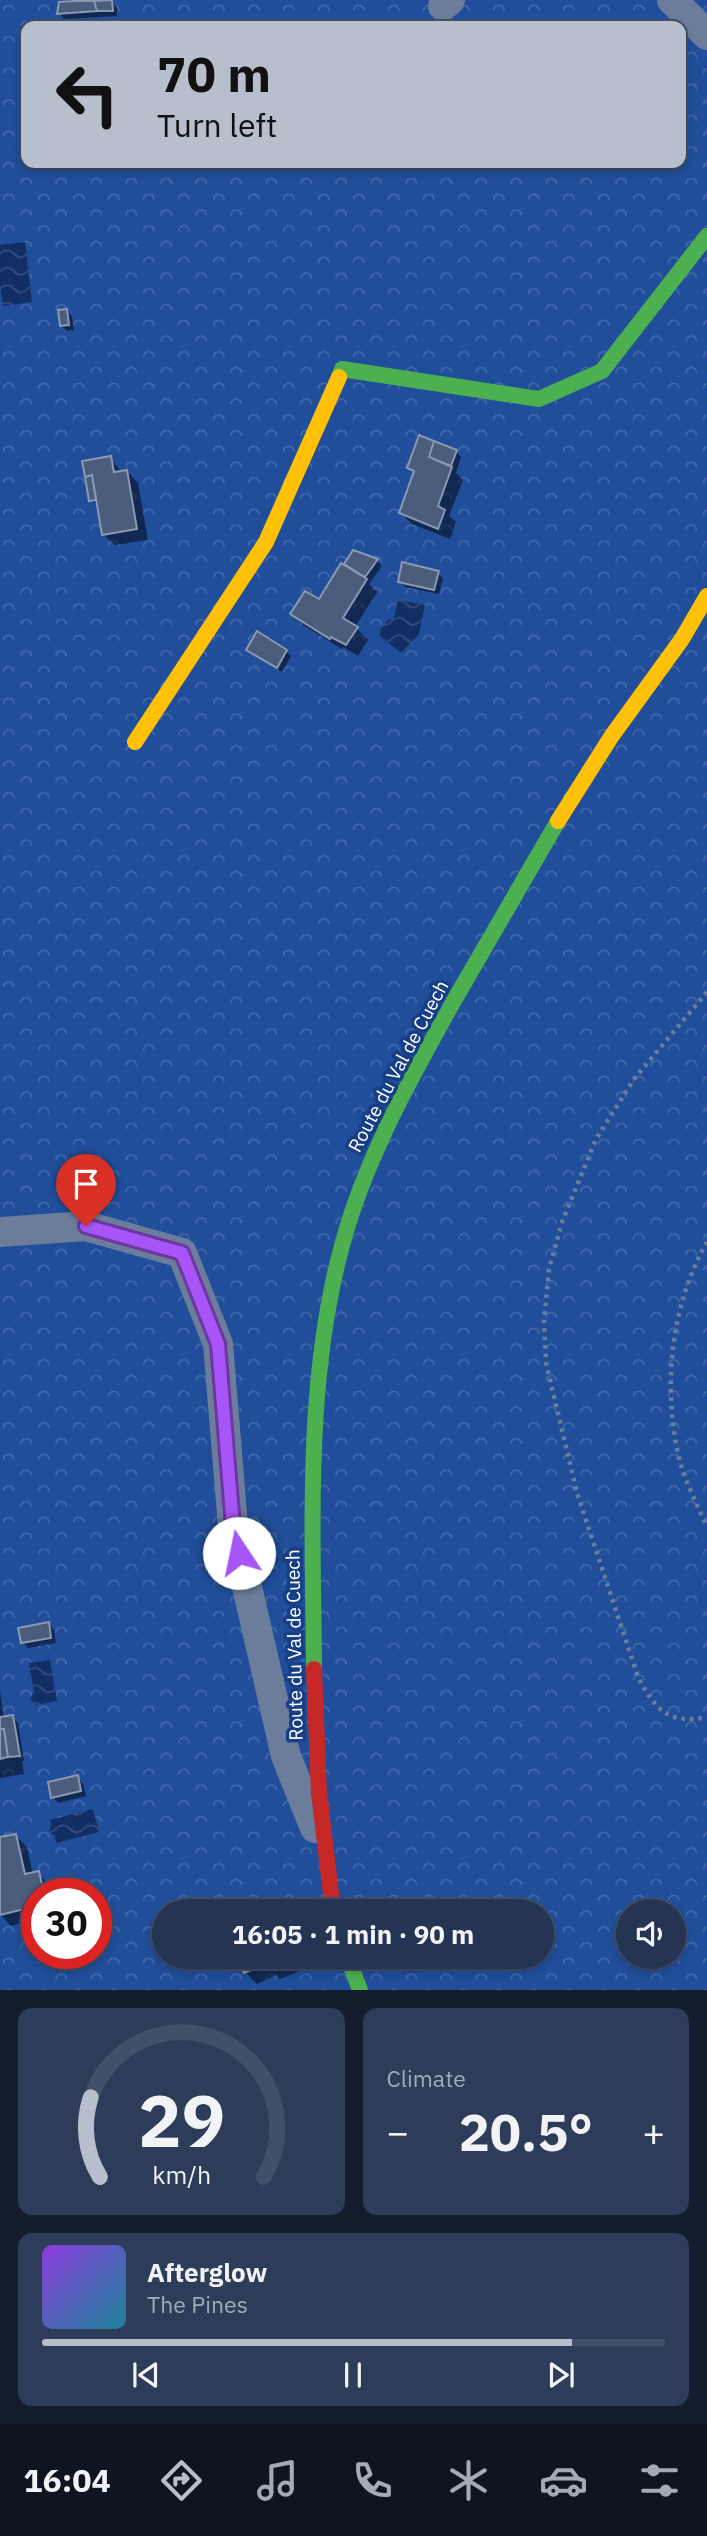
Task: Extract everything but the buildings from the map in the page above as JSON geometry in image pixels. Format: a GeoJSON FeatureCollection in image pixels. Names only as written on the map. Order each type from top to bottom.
{"type":"FeatureCollection","features":[{"type":"Feature","properties":{"kind":"street"},"geometry":{"type":"LineString","coordinates":[[672,0],[707,35]]}},
{"type":"Feature","properties":{"kind":"street"},"geometry":{"type":"LineString","coordinates":[[135,742],[266,541],[342,369],[540,399],[602,372],[707,236]]}},
{"type":"Feature","properties":{"kind":"street","name":"Route du Val de Cuech"},"geometry":{"type":"LineString","coordinates":[[331,1899],[322,1846],[314,1711],[314,1442],[318,1374],[327,1307],[342,1241],[364,1178],[390,1119],[447,1014],[547,838],[614,733],[679,644],[707,596]]}},
{"type":"Feature","properties":{"kind":"street"},"geometry":{"type":"LineString","coordinates":[[0,1232],[86,1226],[182,1253],[218,1344],[233,1526],[286,1756],[322,1846]]}},
{"type":"Feature","properties":{"kind":"street"},"geometry":{"type":"LineString","coordinates":[[352,1969],[359,1990]]}},
{"type":"Feature","properties":{"kind":"path"},"geometry":{"type":"LineString","coordinates":[[707,992],[634,1079],[596,1139],[562,1222],[552,1257],[544,1322],[546,1363],[570,1466],[638,1677],[652,1703],[670,1716],[688,1721],[707,1717]]}},
{"type":"Feature","properties":{"kind":"path"},"geometry":{"type":"LineString","coordinates":[[707,1242],[685,1291],[670,1370],[672,1412],[681,1463],[707,1527]]}},
{"type":"Feature","properties":{"kind":"green space"},"geometry":{"type":"Polygon","coordinates":[[[0,0],[707,0],[707,1990],[0,1990],[0,0]]]}},
{"type":"Feature","properties":{"kind":"water"},"geometry":{"type":"Polygon","coordinates":[[[25,242],[32,302],[3,306],[0,245],[25,242]]]}},
{"type":"Feature","properties":{"kind":"water"},"geometry":{"type":"Polygon","coordinates":[[[398,600],[425,605],[419,634],[401,653],[380,636],[380,630],[389,619],[393,622],[398,600]]]}},
{"type":"Feature","properties":{"kind":"water"},"geometry":{"type":"Polygon","coordinates":[[[50,1660],[57,1701],[36,1705],[30,1699],[34,1692],[29,1663],[50,1660]]]}},
{"type":"Feature","properties":{"kind":"water"},"geometry":{"type":"Polygon","coordinates":[[[93,1809],[99,1832],[56,1843],[55,1836],[49,1832],[50,1820],[93,1809]]]}},
{"type":"Feature","properties":{"kind":"traffic: fast"},"geometry":{"type":"LineString","coordinates":[[339,377],[342,369],[539,399],[602,371],[707,236]]}},
{"type":"Feature","properties":{"kind":"traffic: fast"},"geometry":{"type":"LineString","coordinates":[[314,1669],[313,1503],[317,1391],[333,1282],[347,1228],[380,1141],[408,1086],[452,1004],[558,821]]}},
{"type":"Feature","properties":{"kind":"traffic: fast"},"geometry":{"type":"LineString","coordinates":[[352,1969],[360,1990]]}},
{"type":"Feature","properties":{"kind":"traffic: slow"},"geometry":{"type":"LineString","coordinates":[[135,742],[266,542],[339,377]]}},
{"type":"Feature","properties":{"kind":"traffic: slow"},"geometry":{"type":"LineString","coordinates":[[558,821],[611,737],[682,639],[707,596]]}},
{"type":"Feature","properties":{"kind":"traffic: jam"},"geometry":{"type":"LineString","coordinates":[[314,1669],[319,1792],[332,1899]]}},
{"type":"Feature","properties":{"kind":"route"},"geometry":{"type":"LineString","coordinates":[[86,1226],[182,1253],[218,1344],[233,1526],[239,1553]]}}]}
